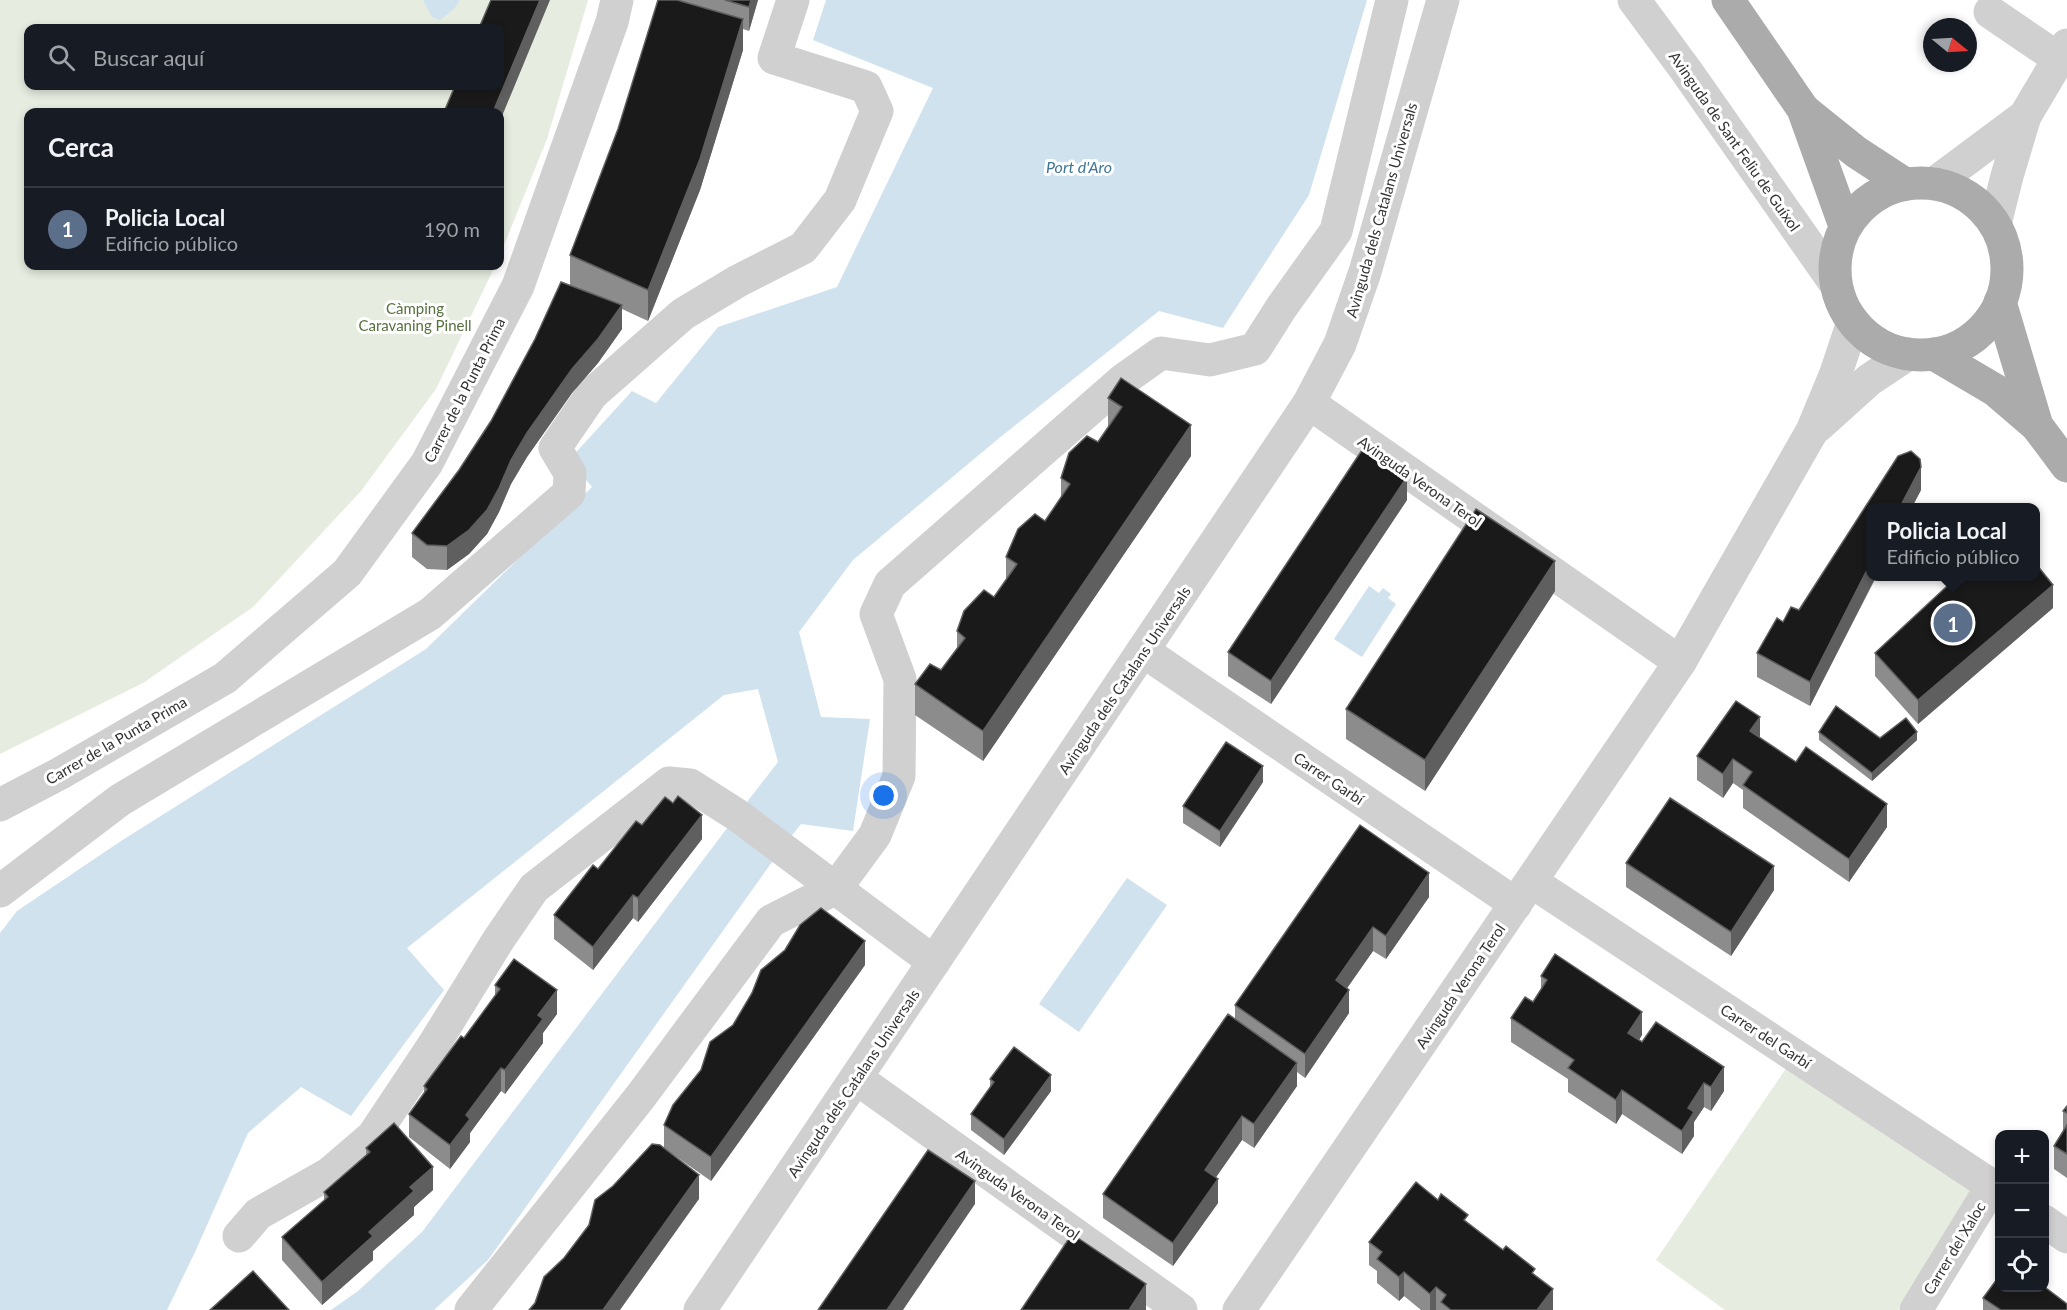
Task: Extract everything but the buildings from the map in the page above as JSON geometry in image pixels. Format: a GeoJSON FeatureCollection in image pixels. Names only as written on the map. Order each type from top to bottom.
{"type":"FeatureCollection","features":[{"type":"Feature","properties":{"kind":"main road"},"geometry":{"type":"LineString","coordinates":[[1728,0],[1803,109],[1845,226]]}},
{"type":"Feature","properties":{"kind":"main road"},"geometry":{"type":"LineString","coordinates":[[1803,109],[1856,152],[1920,183],[1958,190],[1969,197],[1995,224],[2005,249],[2007,276],[2000,302],[1993,315],[1974,337],[1955,348],[1921,354],[1892,350],[1877,344],[1864,334],[1843,307],[1835,283],[1839,239],[1845,226],[1861,206],[1881,191],[1920,183]]}},
{"type":"Feature","properties":{"kind":"main road"},"geometry":{"type":"LineString","coordinates":[[2000,302],[2037,426]]}},
{"type":"Feature","properties":{"kind":"main road"},"geometry":{"type":"LineString","coordinates":[[1921,354],[1995,390],[2037,426],[2067,466]]}},
{"type":"Feature","properties":{"kind":"street","name":"Carrer de la Punta Prima"},"geometry":{"type":"LineString","coordinates":[[0,805],[59,774],[225,678],[346,573],[427,463],[518,286],[612,22],[617,0]]}},
{"type":"Feature","properties":{"kind":"street"},"geometry":{"type":"LineString","coordinates":[[0,891],[120,800],[430,614],[569,493],[570,473],[555,448],[592,394],[684,314],[738,281],[803,248],[840,200],[877,111],[866,87],[774,58],[793,0]]}},
{"type":"Feature","properties":{"kind":"street"},"geometry":{"type":"LineString","coordinates":[[471,1310],[641,1096],[771,921],[836,888],[875,835],[899,776],[900,679],[876,614],[890,584],[1123,380],[1161,352],[1210,360],[1255,349],[1336,231],[1392,0]]}},
{"type":"Feature","properties":{"kind":"street","name":"Avinguda dels Catalans Universals"},"geometry":{"type":"LineString","coordinates":[[700,1310],[1309,404],[1340,344],[1365,272],[1443,0]]}},
{"type":"Feature","properties":{"kind":"street","name":"Avinguda de Sant Feliu de Guíxol"},"geometry":{"type":"LineString","coordinates":[[1634,0],[1835,283]]}},
{"type":"Feature","properties":{"kind":"street"},"geometry":{"type":"LineString","coordinates":[[1990,12],[2063,52],[2025,116],[1995,224]]}},
{"type":"Feature","properties":{"kind":"street"},"geometry":{"type":"LineString","coordinates":[[1920,183],[2025,116]]}},
{"type":"Feature","properties":{"kind":"street","name":"Avinguda Verona Terol"},"geometry":{"type":"LineString","coordinates":[[1239,1310],[1680,662],[1812,431],[1836,373],[1853,322]]}},
{"type":"Feature","properties":{"kind":"street","name":"Avinguda Verona Terol"},"geometry":{"type":"LineString","coordinates":[[1812,431],[1869,380],[1921,354]]}},
{"type":"Feature","properties":{"kind":"street","name":"Avinguda Verona Terol"},"geometry":{"type":"LineString","coordinates":[[1309,404],[1680,662]]}},
{"type":"Feature","properties":{"kind":"street","name":"Carrer Garbí"},"geometry":{"type":"LineString","coordinates":[[1143,651],[1524,893]]}},
{"type":"Feature","properties":{"kind":"street"},"geometry":{"type":"LineString","coordinates":[[239,1236],[258,1214],[330,1173],[373,1136],[534,888],[669,783],[690,785],[737,815],[934,962]]}},
{"type":"Feature","properties":{"kind":"street","name":"Carrer del Garbí"},"geometry":{"type":"LineString","coordinates":[[1524,893],[1995,1187]]}},
{"type":"Feature","properties":{"kind":"street","name":"Avinguda Verona Terol"},"geometry":{"type":"LineString","coordinates":[[856,1078],[1181,1310]]}},
{"type":"Feature","properties":{"kind":"street","name":"Carrer del Xaloc"},"geometry":{"type":"LineString","coordinates":[[1916,1310],[1995,1190]]}},
{"type":"Feature","properties":{"kind":"street"},"geometry":{"type":"LineString","coordinates":[[2049,1224],[2067,1237]]}},
{"type":"Feature","properties":{"kind":"green space","name":"Càmping Caravaning Pinell"},"geometry":{"type":"Polygon","coordinates":[[[0,0],[588,0],[547,139],[504,245],[504,108],[24,108],[24,270],[493,270],[436,389],[361,491],[253,607],[143,683],[0,754],[0,0]]]}},
{"type":"Feature","properties":{"kind":"green space"},"geometry":{"type":"Polygon","coordinates":[[[1787,1067],[1972,1190],[1898,1310],[1725,1310],[1656,1260],[1787,1067]]]}},
{"type":"Feature","properties":{"kind":"water"},"geometry":{"type":"Polygon","coordinates":[[[423,0],[460,0],[454,9],[440,20],[432,17],[423,0]]]}},
{"type":"Feature","properties":{"kind":"water","name":"Port d'Aro"},"geometry":{"type":"Polygon","coordinates":[[[826,0],[1367,0],[1309,195],[1223,328],[1159,311],[998,439],[853,560],[799,632],[821,717],[870,719],[853,831],[801,824],[488,1260],[434,1310],[331,1310],[358,1291],[422,1232],[778,762],[758,689],[724,695],[407,948],[444,990],[351,1116],[301,1087],[248,1133],[167,1310],[0,1310],[0,933],[17,911],[121,841],[426,649],[592,487],[569,460],[632,391],[656,403],[718,327],[837,287],[933,88],[813,40],[826,0]]]}},
{"type":"Feature","properties":{"kind":"water"},"geometry":{"type":"Polygon","coordinates":[[[1369,586],[1379,593],[1383,588],[1391,594],[1388,598],[1396,604],[1362,657],[1334,639],[1369,586]]]}},
{"type":"Feature","properties":{"kind":"water"},"geometry":{"type":"Polygon","coordinates":[[[1127,878],[1167,905],[1079,1032],[1039,1004],[1127,878]]]}},
{"type":"Feature","properties":{"kind":"place","name":"Policia Local"},"geometry":{"type":"Point","coordinates":[1953,623]}}]}
